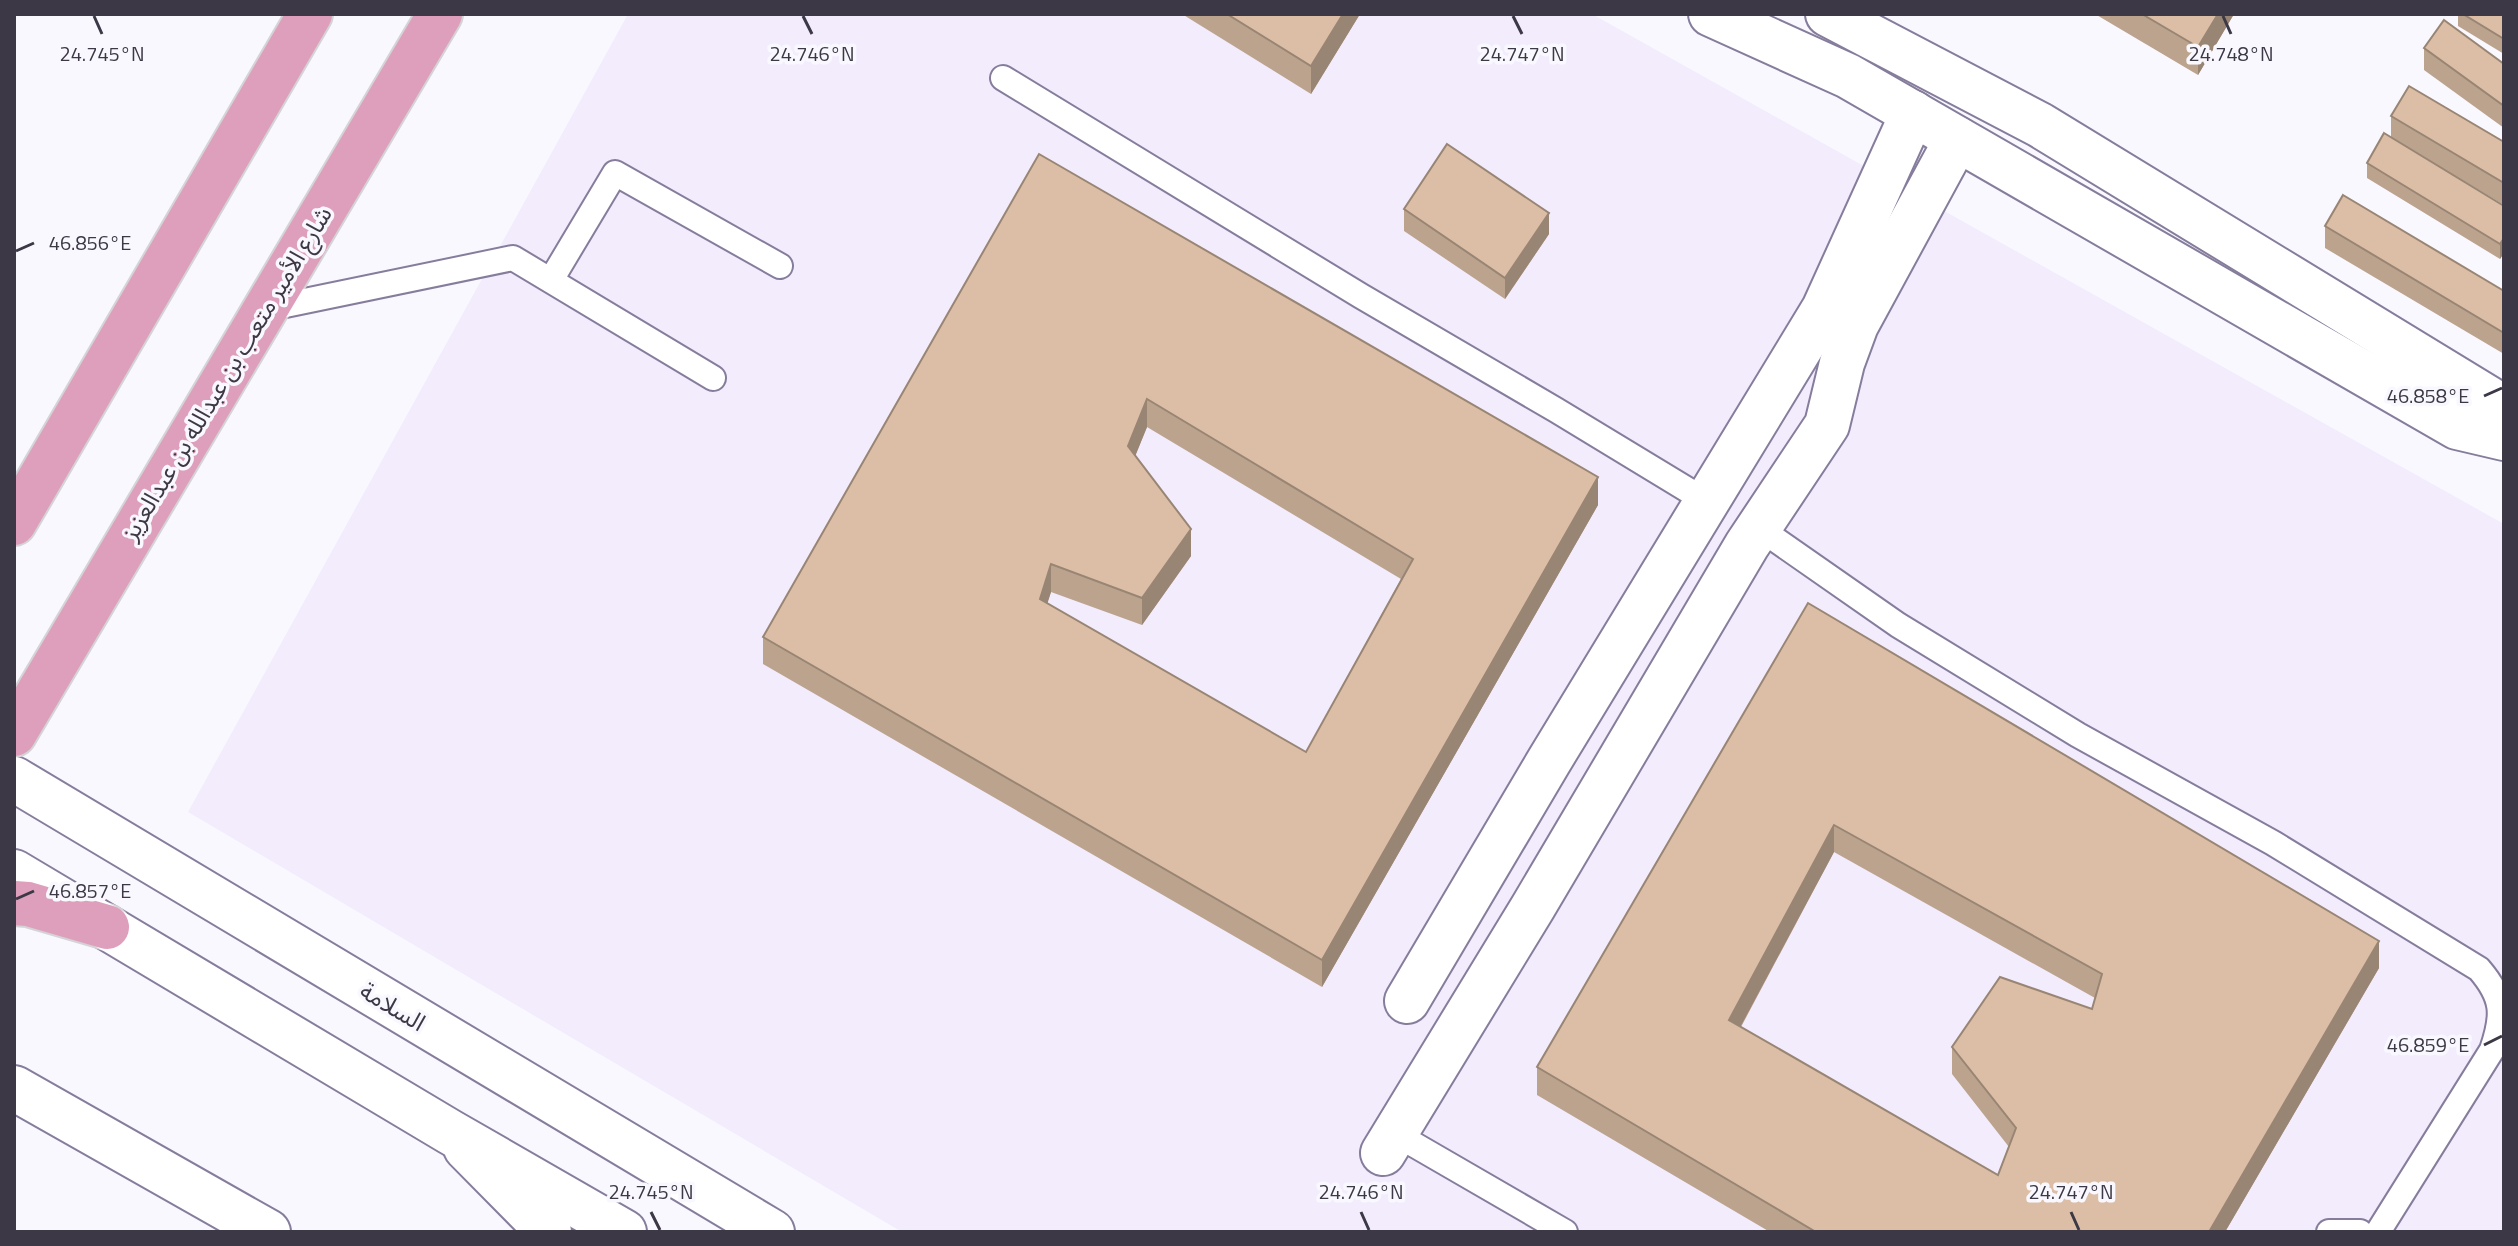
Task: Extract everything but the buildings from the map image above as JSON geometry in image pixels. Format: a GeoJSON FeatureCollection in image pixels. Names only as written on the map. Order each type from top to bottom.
{"type":"FeatureCollection","features":[{"type":"Feature","properties":{"kind":"highway"},"geometry":{"type":"LineString","coordinates":[[14,523],[310,14]]}},
{"type":"Feature","properties":{"kind":"highway","name":"شارع الأمير متعب بن عبدالله بن عبدالعزيز"},"geometry":{"type":"LineString","coordinates":[[14,734],[440,14]]}},
{"type":"Feature","properties":{"kind":"highway"},"geometry":{"type":"LineString","coordinates":[[14,903],[28,904],[107,927]]}},
{"type":"Feature","properties":{"kind":"street"},"geometry":{"type":"LineString","coordinates":[[1711,14],[1848,76],[2457,427],[2504,438]]}},
{"type":"Feature","properties":{"kind":"street"},"geometry":{"type":"LineString","coordinates":[[1828,14],[2040,125],[2504,408]]}},
{"type":"Feature","properties":{"kind":"street"},"geometry":{"type":"LineString","coordinates":[[1407,1001],[1824,309],[1913,113]]}},
{"type":"Feature","properties":{"kind":"street"},"geometry":{"type":"LineString","coordinates":[[1389,1143],[1759,528],[1827,425],[1842,363],[1856,325],[1957,139]]}},
{"type":"Feature","properties":{"kind":"street","name":"السلامة"},"geometry":{"type":"LineString","coordinates":[[14,779],[772,1232]]}},
{"type":"Feature","properties":{"kind":"street"},"geometry":{"type":"LineString","coordinates":[[14,872],[624,1232]]}},
{"type":"Feature","properties":{"kind":"street"},"geometry":{"type":"LineString","coordinates":[[14,1088],[268,1232]]}},
{"type":"Feature","properties":{"kind":"street"},"geometry":{"type":"LineString","coordinates":[[450,1132],[549,1232]]}},
{"type":"Feature","properties":{"kind":"lane"},"geometry":{"type":"LineString","coordinates":[[1003,78],[1706,501]]}},
{"type":"Feature","properties":{"kind":"lane"},"geometry":{"type":"LineString","coordinates":[[551,280],[615,173],[780,266]]}},
{"type":"Feature","properties":{"kind":"lane"},"geometry":{"type":"LineString","coordinates":[[263,309],[513,258],[713,378]]}},
{"type":"Feature","properties":{"kind":"lane"},"geometry":{"type":"LineString","coordinates":[[1759,528],[1898,625],[2078,735],[2273,843],[2479,969],[2494,986],[2501,1010],[2499,1030],[2492,1050],[2378,1232]]}},
{"type":"Feature","properties":{"kind":"lane"},"geometry":{"type":"LineString","coordinates":[[1389,1143],[1565,1232]]}},
{"type":"Feature","properties":{"kind":"lane"},"geometry":{"type":"LineString","coordinates":[[2329,1232],[2360,1232]]}},
{"type":"Feature","properties":{"kind":"shaded area"},"geometry":{"type":"Polygon","coordinates":[[[628,14],[1592,14],[2504,524],[2504,1232],[902,1232],[188,812],[628,14]]]}}]}
